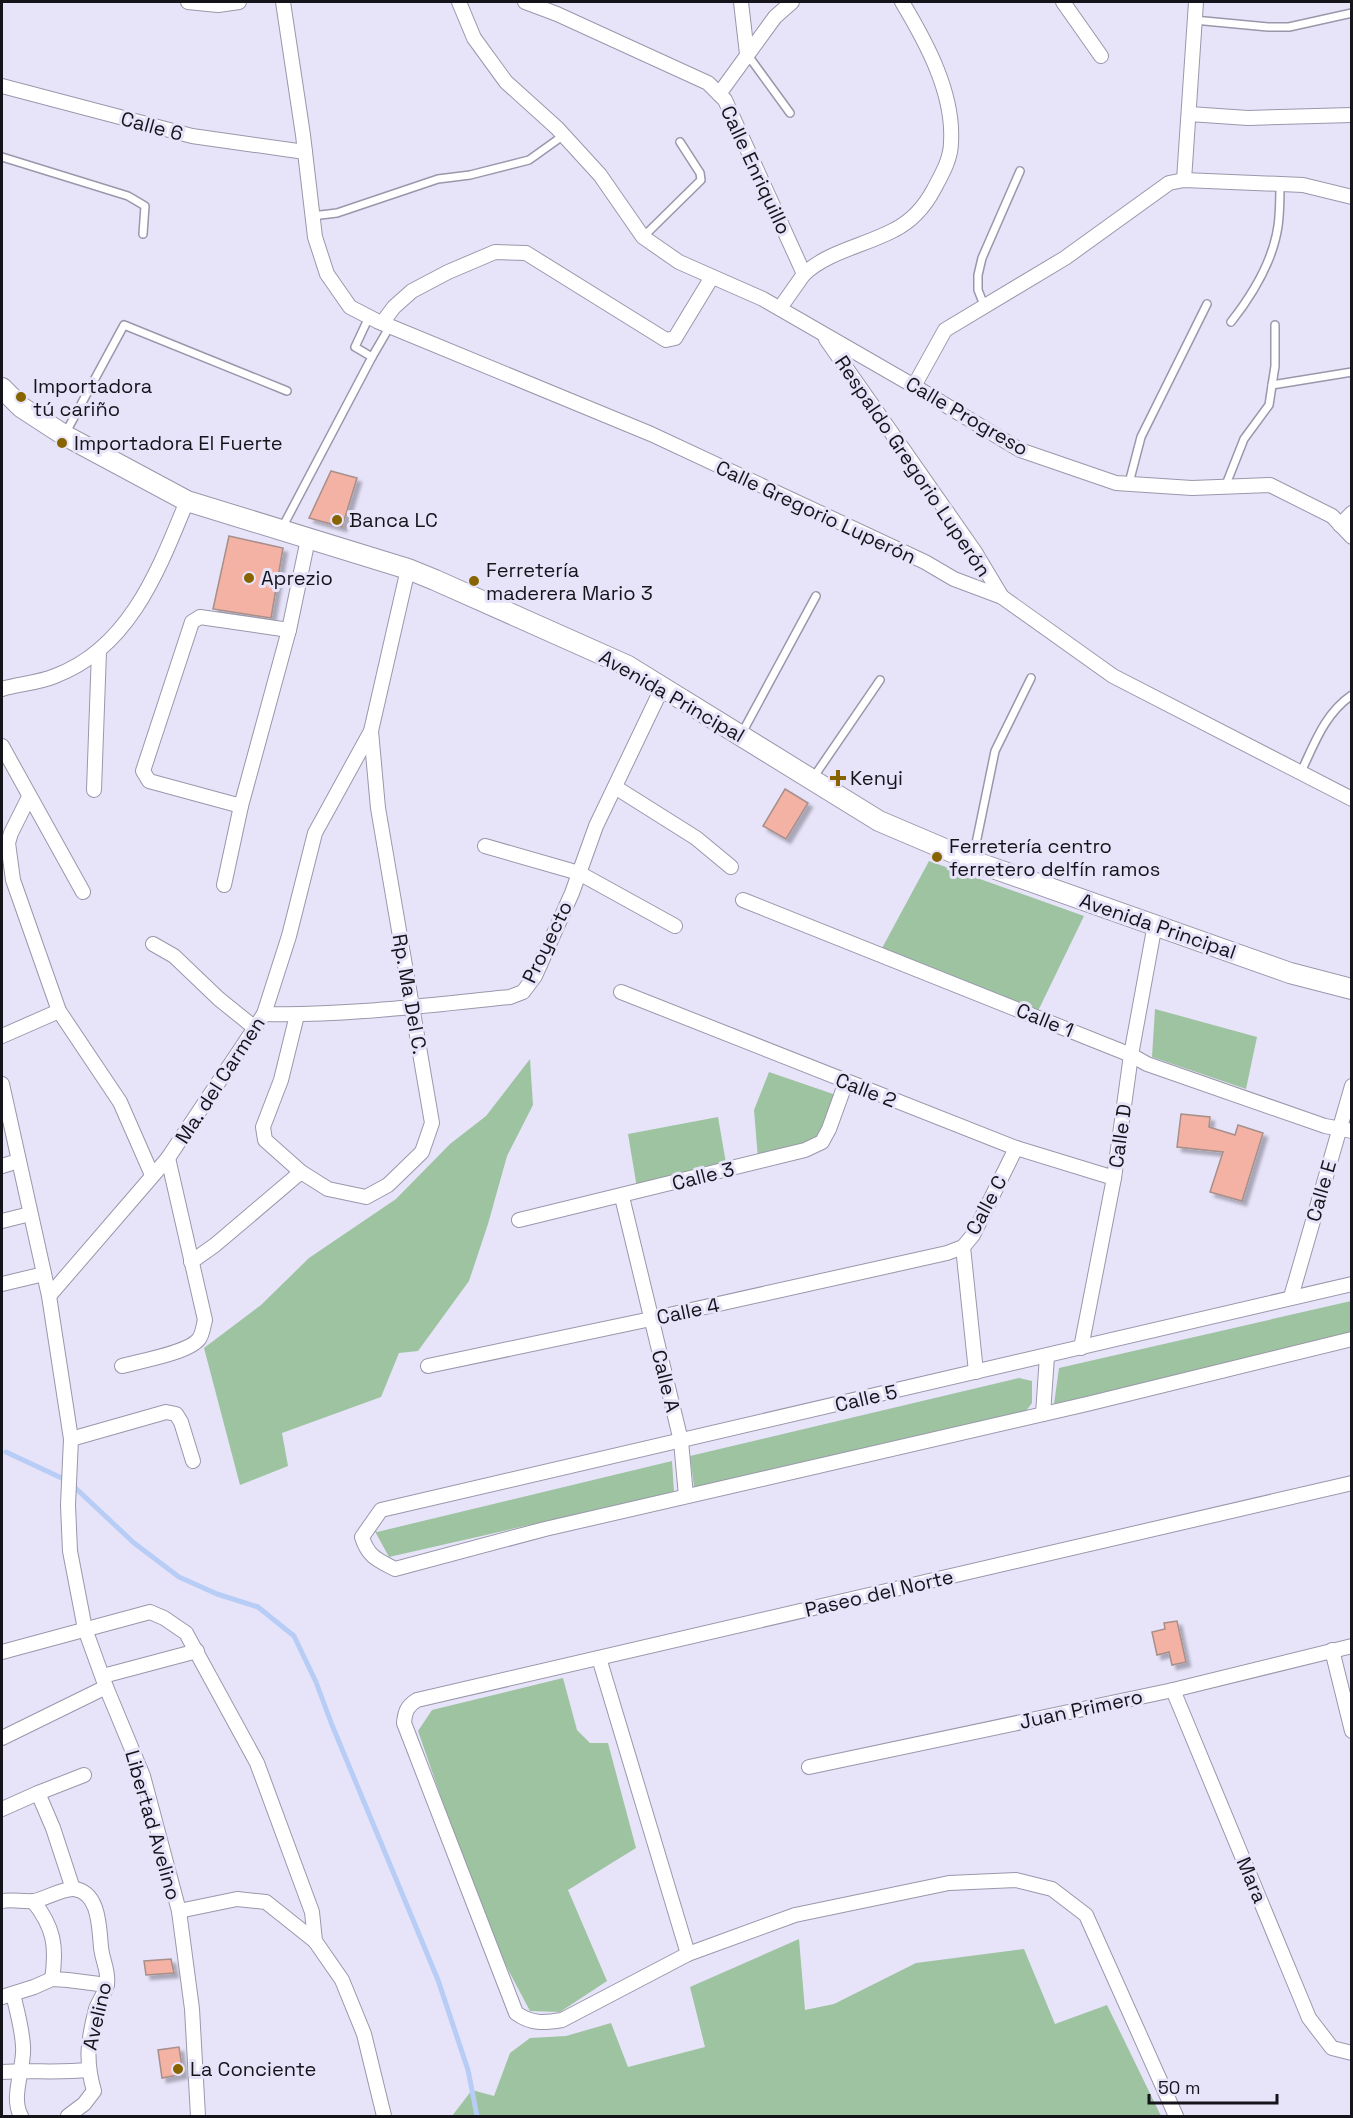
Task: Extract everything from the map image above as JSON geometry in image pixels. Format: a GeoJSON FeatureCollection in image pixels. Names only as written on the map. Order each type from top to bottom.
{"type":"FeatureCollection","features":[{"type":"Feature","properties":{"kind":"street"},"geometry":{"type":"LineString","coordinates":[[188,2],[219,5],[239,2]]}},
{"type":"Feature","properties":{"kind":"street","name":"Calle Gregorio Luperón"},"geometry":{"type":"LineString","coordinates":[[283,2],[315,237],[327,274],[350,307],[380,322],[651,434],[925,562],[954,579],[1002,597],[1113,676],[1352,799]]}},
{"type":"Feature","properties":{"kind":"street"},"geometry":{"type":"LineString","coordinates":[[459,2],[474,38],[506,82],[564,135],[600,175],[643,237]]}},
{"type":"Feature","properties":{"kind":"street","name":"Calle Enriquillo"},"geometry":{"type":"LineString","coordinates":[[525,2],[557,14],[708,83],[725,100],[804,274]]}},
{"type":"Feature","properties":{"kind":"street"},"geometry":{"type":"LineString","coordinates":[[741,2],[747,54]]}},
{"type":"Feature","properties":{"kind":"street"},"geometry":{"type":"LineString","coordinates":[[719,94],[775,17],[792,2]]}},
{"type":"Feature","properties":{"kind":"street"},"geometry":{"type":"LineString","coordinates":[[780,308],[812,266],[894,230],[924,208],[945,170],[951,143],[949,112],[941,82],[918,28],[902,2]]}},
{"type":"Feature","properties":{"kind":"street"},"geometry":{"type":"LineString","coordinates":[[1063,2],[1101,56]]}},
{"type":"Feature","properties":{"kind":"street"},"geometry":{"type":"LineString","coordinates":[[1184,180],[1196,2]]}},
{"type":"Feature","properties":{"kind":"street","name":"Calle 6"},"geometry":{"type":"LineString","coordinates":[[2,86],[192,136],[305,152]]}},
{"type":"Feature","properties":{"kind":"street"},"geometry":{"type":"LineString","coordinates":[[1190,114],[1248,118],[1352,115]]}},
{"type":"Feature","properties":{"kind":"street"},"geometry":{"type":"LineString","coordinates":[[914,386],[945,330],[1065,258],[1169,183],[1184,180],[1280,183],[1303,185],[1352,197]]}},
{"type":"Feature","properties":{"kind":"street","name":"Calle Progreso"},"geometry":{"type":"LineString","coordinates":[[643,237],[679,262],[763,298],[1020,450],[1116,483],[1192,488],[1270,485],[1332,516],[1352,537]]}},
{"type":"Feature","properties":{"kind":"street"},"geometry":{"type":"LineString","coordinates":[[380,322],[412,291],[448,272],[495,252],[526,253],[666,340],[670,340],[675,338],[712,277]]}},
{"type":"Feature","properties":{"kind":"street","name":"Respaldo Gregorio Luperón"},"geometry":{"type":"LineString","coordinates":[[823,335],[975,552],[1002,597]]}},
{"type":"Feature","properties":{"kind":"street","name":"Avenida Principal"},"geometry":{"type":"LineString","coordinates":[[2,388],[21,407],[64,435],[187,501],[408,569],[628,666],[879,821],[973,861],[1290,973],[1352,989]]}},
{"type":"Feature","properties":{"kind":"street"},"geometry":{"type":"LineString","coordinates":[[2,689],[55,677],[99,651],[142,601],[187,501]]}},
{"type":"Feature","properties":{"kind":"street"},"geometry":{"type":"LineString","coordinates":[[1340,525],[1352,513]]}},
{"type":"Feature","properties":{"kind":"street"},"geometry":{"type":"LineString","coordinates":[[224,885],[241,806],[289,630],[308,539]]}},
{"type":"Feature","properties":{"kind":"street"},"geometry":{"type":"LineString","coordinates":[[371,731],[408,569]]}},
{"type":"Feature","properties":{"kind":"street"},"geometry":{"type":"LineString","coordinates":[[241,806],[149,781],[143,771],[192,622],[200,617],[289,630]]}},
{"type":"Feature","properties":{"kind":"street"},"geometry":{"type":"LineString","coordinates":[[94,790],[99,651]]}},
{"type":"Feature","properties":{"kind":"street","name":"Proyecto"},"geometry":{"type":"LineString","coordinates":[[264,1014],[297,1015],[411,1006],[510,997],[523,992],[547,950],[596,826],[662,687]]}},
{"type":"Feature","properties":{"kind":"street","name":"Rp. Ma Del C."},"geometry":{"type":"LineString","coordinates":[[301,1172],[328,1189],[366,1197],[388,1185],[422,1152],[432,1122],[378,808],[371,731]]}},
{"type":"Feature","properties":{"kind":"street","name":"Ma. del Carmen"},"geometry":{"type":"LineString","coordinates":[[49,1296],[168,1158],[264,1014],[289,936],[315,833],[371,731]]}},
{"type":"Feature","properties":{"kind":"street"},"geometry":{"type":"LineString","coordinates":[[2,746],[83,892]]}},
{"type":"Feature","properties":{"kind":"street"},"geometry":{"type":"LineString","coordinates":[[615,787],[696,838],[730,867]]}},
{"type":"Feature","properties":{"kind":"street"},"geometry":{"type":"LineString","coordinates":[[29,797],[8,843],[13,880],[59,1011],[120,1102],[152,1175]]}},
{"type":"Feature","properties":{"kind":"street"},"geometry":{"type":"LineString","coordinates":[[485,846],[579,873],[675,927]]}},
{"type":"Feature","properties":{"kind":"street","name":"Calle 1"},"geometry":{"type":"LineString","coordinates":[[743,900],[1131,1055],[1147,1064],[1325,1126],[1345,1130]]}},
{"type":"Feature","properties":{"kind":"street","name":"Calle D"},"geometry":{"type":"LineString","coordinates":[[1081,1348],[1114,1178],[1131,1055],[1155,924]]}},
{"type":"Feature","properties":{"kind":"street"},"geometry":{"type":"LineString","coordinates":[[153,944],[174,956],[219,999],[255,1028]]}},
{"type":"Feature","properties":{"kind":"street","name":"Calle 2"},"geometry":{"type":"LineString","coordinates":[[621,992],[1016,1148],[1114,1178]]}},
{"type":"Feature","properties":{"kind":"street"},"geometry":{"type":"LineString","coordinates":[[2,1035],[59,1011]]}},
{"type":"Feature","properties":{"kind":"street"},"geometry":{"type":"LineString","coordinates":[[191,1262],[215,1245],[301,1172],[265,1140],[263,1127],[281,1080],[297,1015]]}},
{"type":"Feature","properties":{"kind":"street","name":"Calle 3"},"geometry":{"type":"LineString","coordinates":[[519,1220],[622,1197],[805,1150],[822,1142],[846,1082]]}},
{"type":"Feature","properties":{"kind":"street","name":"Libertad Avelino"},"geometry":{"type":"LineString","coordinates":[[2,1084],[3,1102],[49,1296],[71,1439],[68,1505],[70,1551],[85,1629],[143,1776],[179,1911],[192,2009],[198,2116]]}},
{"type":"Feature","properties":{"kind":"street","name":"Calle E"},"geometry":{"type":"LineString","coordinates":[[1291,1297],[1345,1130],[1352,1086]]}},
{"type":"Feature","properties":{"kind":"street","name":"Calle C"},"geometry":{"type":"LineString","coordinates":[[947,1253],[963,1247],[973,1235],[1016,1148]]}},
{"type":"Feature","properties":{"kind":"street"},"geometry":{"type":"LineString","coordinates":[[122,1366],[185,1348],[197,1341],[202,1333],[205,1320],[168,1158]]}},
{"type":"Feature","properties":{"kind":"street"},"geometry":{"type":"LineString","coordinates":[[2,1166],[18,1161]]}},
{"type":"Feature","properties":{"kind":"street","name":"Calle A"},"geometry":{"type":"LineString","coordinates":[[622,1197],[681,1441],[686,1496]]}},
{"type":"Feature","properties":{"kind":"street"},"geometry":{"type":"LineString","coordinates":[[2,1221],[30,1214]]}},
{"type":"Feature","properties":{"kind":"street"},"geometry":{"type":"LineString","coordinates":[[963,1247],[976,1372]]}},
{"type":"Feature","properties":{"kind":"street","name":"Calle 4"},"geometry":{"type":"LineString","coordinates":[[428,1366],[947,1253]]}},
{"type":"Feature","properties":{"kind":"street"},"geometry":{"type":"LineString","coordinates":[[2,1284],[44,1274]]}},
{"type":"Feature","properties":{"kind":"street","name":"Calle 5"},"geometry":{"type":"LineString","coordinates":[[686,1496],[545,1529],[395,1569],[374,1558],[365,1548],[362,1537],[381,1510],[1352,1284]]}},
{"type":"Feature","properties":{"kind":"street"},"geometry":{"type":"LineString","coordinates":[[686,1496],[1043,1414],[1352,1339]]}},
{"type":"Feature","properties":{"kind":"street"},"geometry":{"type":"LineString","coordinates":[[1043,1414],[1047,1356]]}},
{"type":"Feature","properties":{"kind":"street"},"geometry":{"type":"LineString","coordinates":[[71,1439],[166,1412],[176,1414],[182,1422],[193,1461]]}},
{"type":"Feature","properties":{"kind":"street","name":"Paseo del Norte"},"geometry":{"type":"LineString","coordinates":[[688,1954],[562,2020],[542,2023],[525,2020],[516,2013],[404,1723],[408,1705],[417,1700],[1352,1483]]}},
{"type":"Feature","properties":{"kind":"street"},"geometry":{"type":"LineString","coordinates":[[2,1652],[150,1612],[164,1618],[186,1634],[257,1763],[312,1912],[315,1941]]}},
{"type":"Feature","properties":{"kind":"street","name":"Juan Primero"},"geometry":{"type":"LineString","coordinates":[[809,1767],[1173,1690],[1352,1646]]}},
{"type":"Feature","properties":{"kind":"street"},"geometry":{"type":"LineString","coordinates":[[1332,1650],[1352,1731]]}},
{"type":"Feature","properties":{"kind":"street"},"geometry":{"type":"LineString","coordinates":[[2,1738],[104,1682],[197,1651]]}},
{"type":"Feature","properties":{"kind":"street"},"geometry":{"type":"LineString","coordinates":[[599,1658],[688,1954],[795,1915],[949,1883],[1016,1880],[1052,1889],[1086,1915],[1176,2116]]}},
{"type":"Feature","properties":{"kind":"street","name":"Mara"},"geometry":{"type":"LineString","coordinates":[[1173,1690],[1309,2018],[1332,2048],[1352,2053]]}},
{"type":"Feature","properties":{"kind":"street"},"geometry":{"type":"LineString","coordinates":[[2,1809],[84,1775]]}},
{"type":"Feature","properties":{"kind":"street","name":"Avelino"},"geometry":{"type":"LineString","coordinates":[[38,1793],[79,1892],[97,1910],[101,1948],[107,1971],[107,1985],[97,2008],[87,2051],[88,2070],[93,2091],[84,2104],[68,2116]]}},
{"type":"Feature","properties":{"kind":"street"},"geometry":{"type":"LineString","coordinates":[[2,1901],[12,1899],[33,1901],[79,1892]]}},
{"type":"Feature","properties":{"kind":"street"},"geometry":{"type":"LineString","coordinates":[[179,1911],[237,1899],[266,1902],[315,1941],[342,1980],[360,2023],[384,2116]]}},
{"type":"Feature","properties":{"kind":"street"},"geometry":{"type":"LineString","coordinates":[[33,1901],[45,1916],[52,1935],[56,1958],[52,1979]]}},
{"type":"Feature","properties":{"kind":"street"},"geometry":{"type":"LineString","coordinates":[[21,2116],[18,2087],[24,2047],[7,1995],[52,1979],[107,1985]]}},
{"type":"Feature","properties":{"kind":"street"},"geometry":{"type":"LineString","coordinates":[[2,2072],[88,2070]]}},
{"type":"Feature","properties":{"kind":"lane"},"geometry":{"type":"LineString","coordinates":[[1194,20],[1289,27],[1352,13]]}},
{"type":"Feature","properties":{"kind":"lane"},"geometry":{"type":"LineString","coordinates":[[747,54],[790,113]]}},
{"type":"Feature","properties":{"kind":"lane"},"geometry":{"type":"LineString","coordinates":[[312,216],[347,210],[438,179],[470,175],[529,160],[564,135]]}},
{"type":"Feature","properties":{"kind":"lane"},"geometry":{"type":"LineString","coordinates":[[643,237],[701,180],[700,172],[680,142]]}},
{"type":"Feature","properties":{"kind":"lane"},"geometry":{"type":"LineString","coordinates":[[2,157],[128,196],[145,206],[143,234]]}},
{"type":"Feature","properties":{"kind":"lane"},"geometry":{"type":"LineString","coordinates":[[984,305],[978,290],[978,275],[982,258],[1020,171]]}},
{"type":"Feature","properties":{"kind":"lane"},"geometry":{"type":"LineString","coordinates":[[1231,322],[1243,308],[1269,262],[1278,227],[1280,183]]}},
{"type":"Feature","properties":{"kind":"lane"},"geometry":{"type":"LineString","coordinates":[[1129,483],[1141,437],[1207,304]]}},
{"type":"Feature","properties":{"kind":"lane"},"geometry":{"type":"LineString","coordinates":[[372,357],[355,346],[380,322]]}},
{"type":"Feature","properties":{"kind":"lane"},"geometry":{"type":"LineString","coordinates":[[281,530],[372,357],[380,322]]}},
{"type":"Feature","properties":{"kind":"lane"},"geometry":{"type":"LineString","coordinates":[[64,435],[124,325],[287,391]]}},
{"type":"Feature","properties":{"kind":"lane"},"geometry":{"type":"LineString","coordinates":[[1225,487],[1244,439],[1269,405],[1275,366],[1275,325]]}},
{"type":"Feature","properties":{"kind":"lane"},"geometry":{"type":"LineString","coordinates":[[1272,385],[1352,372]]}},
{"type":"Feature","properties":{"kind":"lane"},"geometry":{"type":"LineString","coordinates":[[741,735],[816,596]]}},
{"type":"Feature","properties":{"kind":"lane"},"geometry":{"type":"LineString","coordinates":[[973,861],[996,750],[1031,678]]}},
{"type":"Feature","properties":{"kind":"lane"},"geometry":{"type":"LineString","coordinates":[[812,780],[880,680]]}},
{"type":"Feature","properties":{"kind":"lane"},"geometry":{"type":"LineString","coordinates":[[1300,774],[1321,727],[1336,707],[1352,695]]}},
{"type":"Feature","properties":{"kind":"green space"},"geometry":{"type":"Polygon","coordinates":[[[929,861],[1084,916],[1038,1011],[881,950],[929,861]]]}},
{"type":"Feature","properties":{"kind":"green space"},"geometry":{"type":"Polygon","coordinates":[[[1155,1009],[1257,1037],[1246,1089],[1152,1057],[1155,1009]]]}},
{"type":"Feature","properties":{"kind":"green space"},"geometry":{"type":"Polygon","coordinates":[[[530,1059],[533,1105],[507,1156],[469,1281],[418,1351],[399,1353],[381,1397],[282,1433],[288,1466],[240,1485],[204,1348],[261,1305],[309,1258],[396,1199],[450,1144],[486,1116],[530,1059]]]}},
{"type":"Feature","properties":{"kind":"green space"},"geometry":{"type":"Polygon","coordinates":[[[769,1072],[836,1095],[820,1142],[758,1159],[754,1110],[769,1072]]]}},
{"type":"Feature","properties":{"kind":"green space"},"geometry":{"type":"Polygon","coordinates":[[[718,1117],[727,1169],[637,1188],[628,1134],[718,1117]]]}},
{"type":"Feature","properties":{"kind":"green space"},"geometry":{"type":"Polygon","coordinates":[[[1351,1301],[1351,1335],[1054,1404],[1059,1368],[1351,1301]]]}},
{"type":"Feature","properties":{"kind":"green space"},"geometry":{"type":"Polygon","coordinates":[[[1019,1378],[1032,1381],[1032,1403],[1026,1411],[695,1494],[690,1456],[1019,1378]]]}},
{"type":"Feature","properties":{"kind":"green space"},"geometry":{"type":"Polygon","coordinates":[[[672,1461],[674,1492],[389,1557],[371,1524],[377,1532],[672,1461]]]}},
{"type":"Feature","properties":{"kind":"green space"},"geometry":{"type":"Polygon","coordinates":[[[563,1678],[577,1730],[590,1743],[608,1743],[636,1848],[568,1890],[607,1981],[560,2012],[530,2011],[487,1930],[418,1731],[432,1710],[563,1678]]]}},
{"type":"Feature","properties":{"kind":"green space"},"geometry":{"type":"Polygon","coordinates":[[[799,1939],[805,2010],[834,2004],[916,1963],[1024,1949],[1055,2024],[1107,2005],[1161,2116],[452,2116],[472,2090],[494,2096],[510,2053],[530,2038],[566,2036],[611,2023],[628,2067],[705,2047],[690,1987],[799,1939]]]}},
{"type":"Feature","properties":{"kind":"building"},"geometry":{"type":"Polygon","coordinates":[[[331,471],[357,478],[342,527],[309,518],[331,471]]]}},
{"type":"Feature","properties":{"kind":"building","name":"Aprezio"},"geometry":{"type":"Polygon","coordinates":[[[229,536],[283,548],[271,618],[213,609],[229,536]]]}},
{"type":"Feature","properties":{"kind":"building"},"geometry":{"type":"Polygon","coordinates":[[[785,789],[808,803],[786,839],[763,826],[785,789]]]}},
{"type":"Feature","properties":{"kind":"building"},"geometry":{"type":"Polygon","coordinates":[[[1181,1114],[1210,1117],[1209,1127],[1235,1135],[1238,1125],[1263,1133],[1242,1201],[1210,1192],[1223,1152],[1177,1147],[1181,1114]]]}},
{"type":"Feature","properties":{"kind":"building"},"geometry":{"type":"Polygon","coordinates":[[[1177,1621],[1186,1662],[1172,1665],[1169,1652],[1157,1655],[1152,1632],[1165,1629],[1164,1623],[1177,1621]]]}},
{"type":"Feature","properties":{"kind":"building"},"geometry":{"type":"Polygon","coordinates":[[[171,1959],[174,1973],[146,1975],[144,1961],[171,1959]]]}},
{"type":"Feature","properties":{"kind":"building"},"geometry":{"type":"Polygon","coordinates":[[[179,2047],[183,2074],[162,2078],[158,2050],[179,2047]]]}},
{"type":"Feature","properties":{"kind":"waterway"},"geometry":{"type":"LineString","coordinates":[[6,1452],[68,1481],[134,1543],[179,1577],[217,1594],[258,1607],[294,1636],[316,1682],[438,1980],[468,2070],[477,2116]]}},
{"type":"Feature","properties":{"kind":"place","name":"Importadora tú cariño"},"geometry":{"type":"Point","coordinates":[21,397]}},
{"type":"Feature","properties":{"kind":"place","name":"Importadora El Fuerte"},"geometry":{"type":"Point","coordinates":[62,443]}},
{"type":"Feature","properties":{"kind":"place","name":"Banca LC"},"geometry":{"type":"Point","coordinates":[337,520]}},
{"type":"Feature","properties":{"kind":"place","name":"Aprezio"},"geometry":{"type":"Point","coordinates":[249,578]}},
{"type":"Feature","properties":{"kind":"place","name":"Ferretería maderera Mario 3"},"geometry":{"type":"Point","coordinates":[474,581]}},
{"type":"Feature","properties":{"kind":"place","name":"Kenyi"},"geometry":{"type":"Point","coordinates":[838,778]}},
{"type":"Feature","properties":{"kind":"place","name":"Ferretería centro ferretero delfín ramos"},"geometry":{"type":"Point","coordinates":[937,857]}},
{"type":"Feature","properties":{"kind":"place","name":"La Conciente"},"geometry":{"type":"Point","coordinates":[178,2069]}}]}
